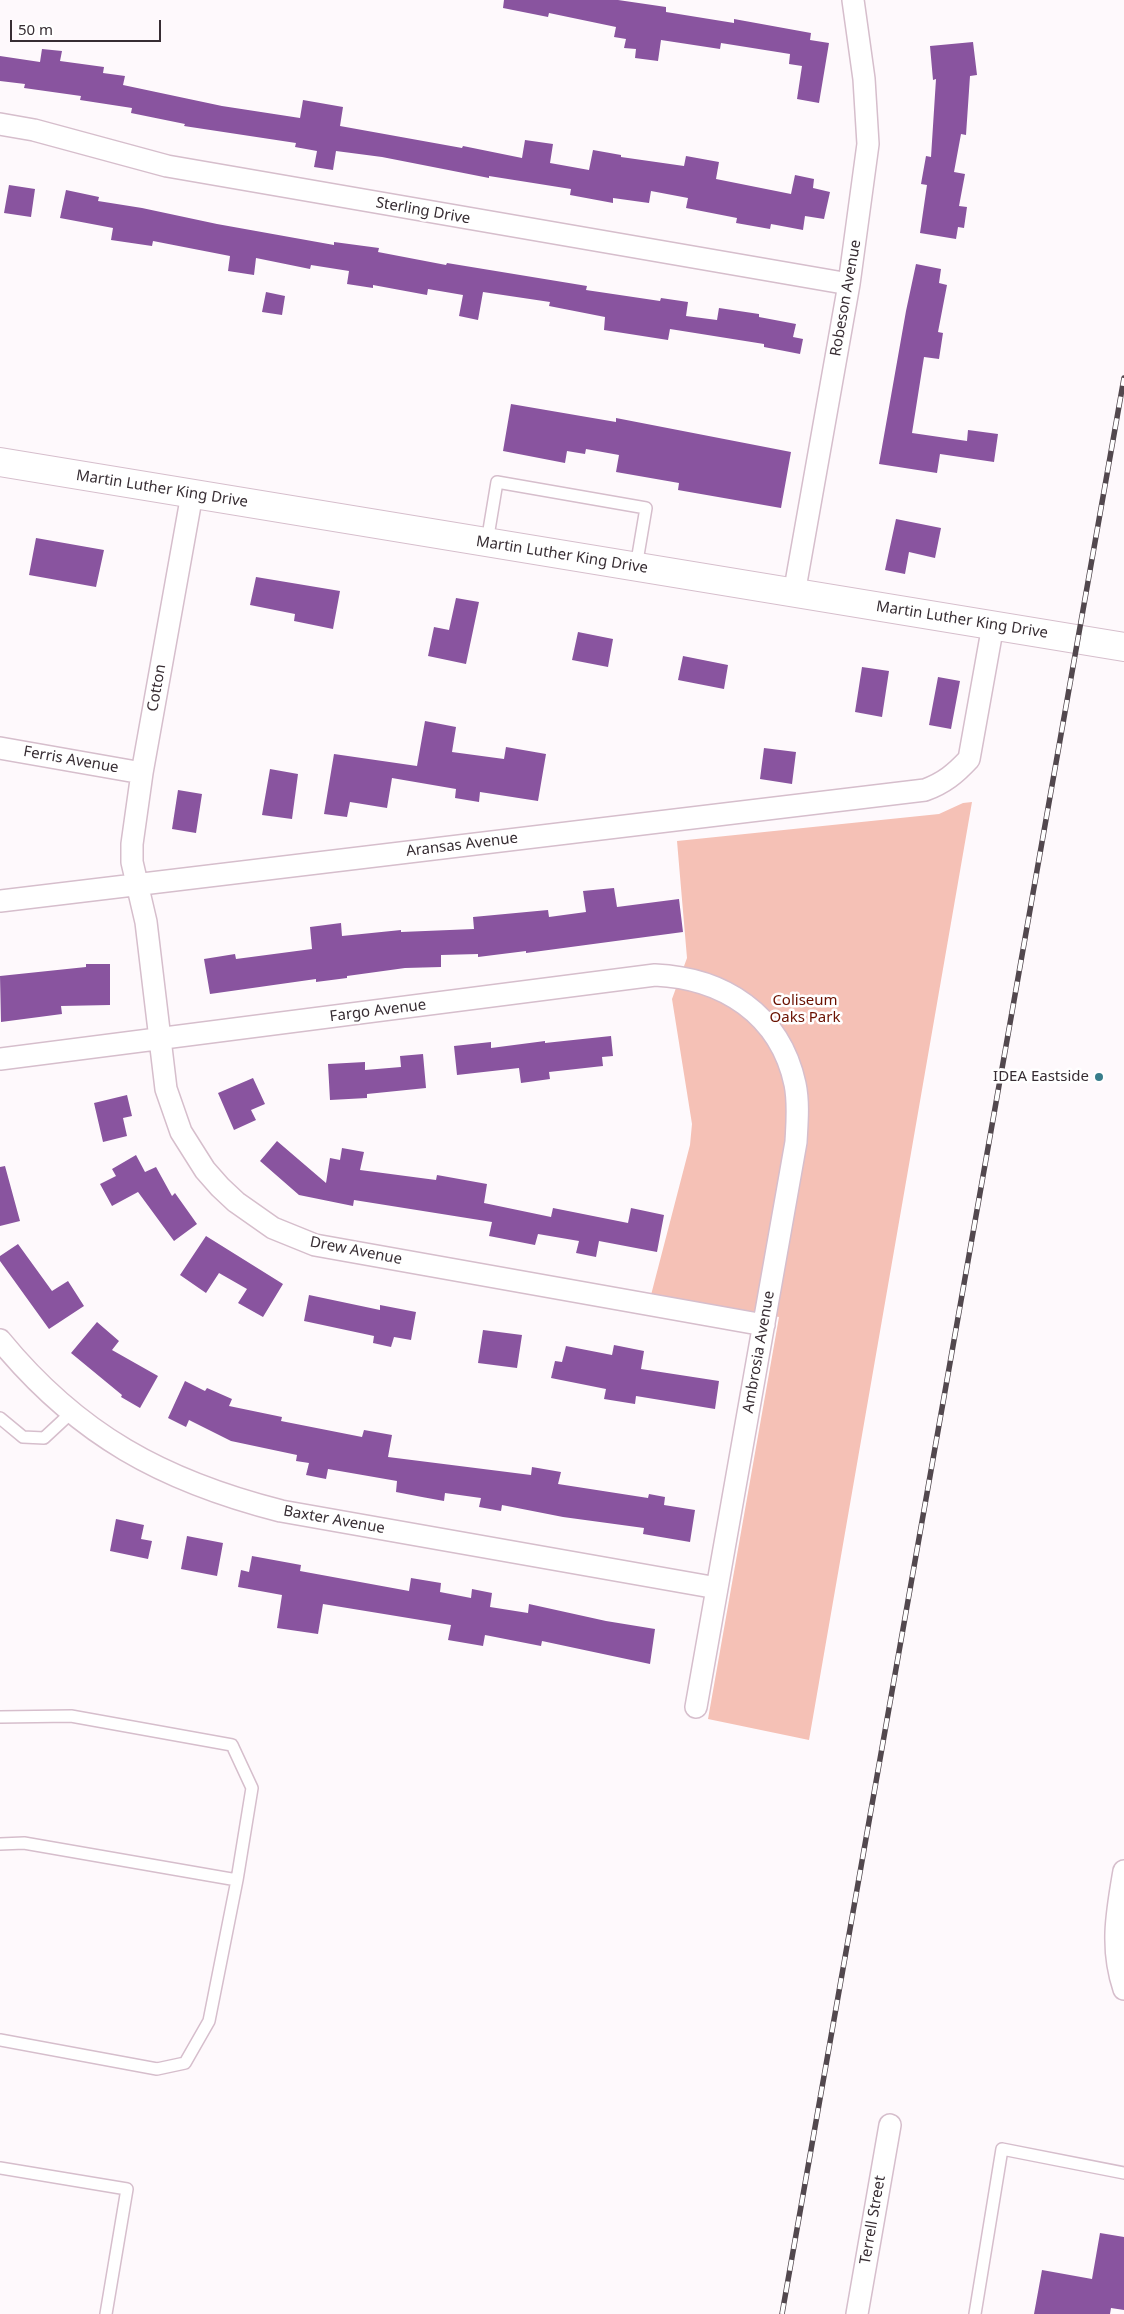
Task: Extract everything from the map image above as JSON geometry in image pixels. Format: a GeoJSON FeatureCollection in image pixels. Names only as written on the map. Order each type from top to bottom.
{"type":"FeatureCollection","features":[{"type":"Feature","properties":{"kind":"main road","name":"Martin Luther King Drive"},"geometry":{"type":"LineString","coordinates":[[0,462],[1124,647]]}},
{"type":"Feature","properties":{"kind":"street","name":"Robeson Avenue"},"geometry":{"type":"LineString","coordinates":[[794,594],[849,284],[868,144],[864,79],[853,0]]}},
{"type":"Feature","properties":{"kind":"street","name":"Sterling Drive"},"geometry":{"type":"LineString","coordinates":[[0,124],[34,130],[167,166],[849,284]]}},
{"type":"Feature","properties":{"kind":"street","name":"Cotton"},"geometry":{"type":"LineString","coordinates":[[136,884],[132,862],[132,844],[142,773],[192,494]]}},
{"type":"Feature","properties":{"kind":"street","name":"Aransas Avenue"},"geometry":{"type":"LineString","coordinates":[[0,901],[925,790],[943,783],[955,774],[969,759],[994,625]]}},
{"type":"Feature","properties":{"kind":"street","name":"Ferris Avenue"},"geometry":{"type":"LineString","coordinates":[[0,748],[142,773]]}},
{"type":"Feature","properties":{"kind":"street","name":"Drew Avenue"},"geometry":{"type":"LineString","coordinates":[[136,884],[146,922],[166,1089],[181,1132],[205,1170],[236,1202],[273,1228],[294,1237],[336,1250],[764,1325]]}},
{"type":"Feature","properties":{"kind":"street","name":"Fargo Avenue"},"geometry":{"type":"LineString","coordinates":[[0,1059],[655,975],[680,976],[710,984],[732,994],[750,1007]]}},
{"type":"Feature","properties":{"kind":"street","name":"Ambrosia Avenue"},"geometry":{"type":"LineString","coordinates":[[696,1708],[796,1142],[798,1115],[795,1084],[784,1054],[766,1024],[750,1007]]}},
{"type":"Feature","properties":{"kind":"street","name":"Baxter Avenue"},"geometry":{"type":"LineString","coordinates":[[0,1340],[22,1366],[72,1412],[97,1432],[140,1459],[185,1481],[232,1498],[281,1511],[717,1588]]}},
{"type":"Feature","properties":{"kind":"street"},"geometry":{"type":"LineString","coordinates":[[1124,1871],[1116,1966],[1124,1989]]}},
{"type":"Feature","properties":{"kind":"street","name":"Terrell Street"},"geometry":{"type":"LineString","coordinates":[[857,2314],[890,2125]]}},
{"type":"Feature","properties":{"kind":"lane"},"geometry":{"type":"LineString","coordinates":[[486,542],[497,482],[646,508],[636,567]]}},
{"type":"Feature","properties":{"kind":"lane"},"geometry":{"type":"LineString","coordinates":[[0,1418],[23,1437],[44,1438],[72,1412]]}},
{"type":"Feature","properties":{"kind":"lane"},"geometry":{"type":"LineString","coordinates":[[0,1716],[71,1716],[232,1745],[252,1788],[237,1880],[209,2021],[185,2063],[157,2069],[0,2040]]}},
{"type":"Feature","properties":{"kind":"lane"},"geometry":{"type":"LineString","coordinates":[[0,1844],[24,1843],[237,1880]]}},
{"type":"Feature","properties":{"kind":"lane"},"geometry":{"type":"LineString","coordinates":[[976,2314],[1002,2149],[1124,2174]]}},
{"type":"Feature","properties":{"kind":"lane"},"geometry":{"type":"LineString","coordinates":[[0,2168],[127,2189],[106,2314]]}},
{"type":"Feature","properties":{"kind":"green space","name":"Coliseum Oaks Park"},"geometry":{"type":"Polygon","coordinates":[[[972,802],[809,1740],[708,1719],[779,1317],[651,1295],[690,1145],[692,1124],[672,999],[687,958],[677,841],[939,814],[963,803],[972,802]]]}},
{"type":"Feature","properties":{"kind":"building"},"geometry":{"type":"Polygon","coordinates":[[[504,0],[618,0],[666,7],[666,12],[734,23],[734,19],[811,33],[810,40],[829,43],[819,103],[797,99],[802,66],[789,64],[790,54],[721,43],[720,49],[661,40],[658,61],[635,58],[636,49],[624,48],[626,39],[614,37],[616,27],[549,13],[548,17],[503,8],[504,0]]]}},
{"type":"Feature","properties":{"kind":"building"},"geometry":{"type":"Polygon","coordinates":[[[973,42],[977,75],[970,76],[966,135],[961,134],[954,172],[965,174],[959,206],[967,207],[964,228],[958,227],[956,239],[920,233],[927,185],[921,184],[926,156],[931,157],[936,79],[933,80],[930,46],[973,42]]]}},
{"type":"Feature","properties":{"kind":"building"},"geometry":{"type":"Polygon","coordinates":[[[42,49],[62,51],[60,61],[104,67],[103,73],[125,76],[123,85],[222,106],[300,118],[303,100],[343,107],[340,126],[462,148],[463,146],[522,158],[525,140],[553,144],[550,163],[589,170],[593,150],[621,155],[621,157],[684,166],[686,156],[719,162],[716,179],[791,194],[795,175],[814,179],[813,188],[830,192],[824,219],[805,216],[803,230],[771,224],[770,229],[736,223],[737,218],[686,208],[688,198],[651,191],[649,203],[613,198],[613,203],[570,195],[571,189],[489,176],[489,178],[382,157],[336,151],[333,170],[314,167],[317,151],[295,147],[296,143],[184,126],[185,124],[131,113],[132,108],[80,100],[81,96],[24,88],[25,84],[0,81],[0,56],[40,62],[42,49]]]}},
{"type":"Feature","properties":{"kind":"building"},"geometry":{"type":"Polygon","coordinates":[[[9,185],[35,189],[31,217],[4,213],[9,185]]]}},
{"type":"Feature","properties":{"kind":"building"},"geometry":{"type":"Polygon","coordinates":[[[66,190],[99,197],[98,201],[217,224],[334,245],[334,242],[379,248],[378,252],[446,265],[447,263],[587,286],[586,290],[660,301],[661,298],[688,302],[686,316],[717,320],[719,308],[759,314],[759,317],[796,324],[793,337],[803,339],[800,354],[764,347],[764,344],[670,329],[668,340],[604,330],[605,317],[549,306],[550,302],[483,292],[478,320],[459,316],[463,295],[428,289],[427,295],[373,285],[373,288],[347,284],[349,271],[311,265],[310,269],[256,258],[254,275],[228,271],[230,256],[153,241],[152,246],[111,240],[113,228],[60,218],[66,190]]]}},
{"type":"Feature","properties":{"kind":"building"},"geometry":{"type":"Polygon","coordinates":[[[916,264],[941,269],[939,283],[947,285],[938,332],[943,333],[939,359],[924,357],[912,433],[967,441],[968,430],[998,434],[994,462],[940,454],[937,473],[879,464],[916,264]]]}},
{"type":"Feature","properties":{"kind":"building"},"geometry":{"type":"Polygon","coordinates":[[[266,292],[285,296],[282,315],[262,312],[266,292]]]}},
{"type":"Feature","properties":{"kind":"building"},"geometry":{"type":"Polygon","coordinates":[[[511,404],[616,422],[616,418],[791,452],[781,508],[678,490],[679,483],[616,472],[619,455],[586,449],[585,454],[567,451],[565,463],[503,451],[511,404]]]}},
{"type":"Feature","properties":{"kind":"building"},"geometry":{"type":"Polygon","coordinates":[[[896,519],[941,528],[935,558],[909,552],[905,574],[885,570],[896,519]]]}},
{"type":"Feature","properties":{"kind":"building"},"geometry":{"type":"Polygon","coordinates":[[[36,538],[104,550],[96,587],[29,575],[36,538]]]}},
{"type":"Feature","properties":{"kind":"building"},"geometry":{"type":"Polygon","coordinates":[[[256,577],[340,591],[333,629],[294,621],[295,614],[250,605],[256,577]]]}},
{"type":"Feature","properties":{"kind":"building"},"geometry":{"type":"Polygon","coordinates":[[[456,598],[479,602],[466,664],[428,656],[434,627],[449,630],[456,598]]]}},
{"type":"Feature","properties":{"kind":"building"},"geometry":{"type":"Polygon","coordinates":[[[578,632],[613,639],[608,667],[572,660],[578,632]]]}},
{"type":"Feature","properties":{"kind":"building"},"geometry":{"type":"Polygon","coordinates":[[[683,656],[728,665],[724,689],[678,680],[683,656]]]}},
{"type":"Feature","properties":{"kind":"building"},"geometry":{"type":"Polygon","coordinates":[[[862,667],[889,671],[882,717],[855,712],[862,667]]]}},
{"type":"Feature","properties":{"kind":"building"},"geometry":{"type":"Polygon","coordinates":[[[938,677],[960,681],[951,729],[929,725],[938,677]]]}},
{"type":"Feature","properties":{"kind":"building"},"geometry":{"type":"Polygon","coordinates":[[[425,721],[456,727],[452,752],[504,759],[506,747],[546,754],[538,801],[480,792],[479,802],[455,798],[456,789],[392,778],[387,808],[350,802],[347,817],[324,814],[334,754],[417,766],[425,721]]]}},
{"type":"Feature","properties":{"kind":"building"},"geometry":{"type":"Polygon","coordinates":[[[764,748],[796,752],[792,784],[760,779],[764,748]]]}},
{"type":"Feature","properties":{"kind":"building"},"geometry":{"type":"Polygon","coordinates":[[[270,769],[298,774],[292,819],[262,815],[270,769]]]}},
{"type":"Feature","properties":{"kind":"building"},"geometry":{"type":"Polygon","coordinates":[[[178,790],[202,794],[196,833],[172,829],[178,790]]]}},
{"type":"Feature","properties":{"kind":"building"},"geometry":{"type":"Polygon","coordinates":[[[614,888],[617,907],[679,899],[683,932],[526,953],[526,951],[478,957],[478,954],[441,955],[441,967],[405,968],[347,976],[347,978],[316,982],[316,979],[210,994],[204,959],[235,954],[236,959],[312,949],[310,927],[341,923],[342,936],[401,930],[401,932],[474,929],[473,917],[548,910],[549,917],[586,912],[583,891],[614,888]]]}},
{"type":"Feature","properties":{"kind":"building"},"geometry":{"type":"Polygon","coordinates":[[[86,964],[110,964],[110,1005],[61,1006],[62,1014],[1,1022],[0,976],[86,967],[86,964]]]}},
{"type":"Feature","properties":{"kind":"building"},"geometry":{"type":"Polygon","coordinates":[[[611,1036],[613,1056],[602,1057],[603,1066],[549,1072],[550,1079],[521,1083],[519,1068],[457,1075],[454,1046],[491,1042],[491,1048],[545,1041],[545,1043],[611,1036]]]}},
{"type":"Feature","properties":{"kind":"building"},"geometry":{"type":"Polygon","coordinates":[[[423,1054],[426,1088],[367,1094],[367,1098],[330,1100],[328,1064],[365,1062],[365,1070],[401,1067],[400,1056],[423,1054]]]}},
{"type":"Feature","properties":{"kind":"building"},"geometry":{"type":"Polygon","coordinates":[[[253,1078],[265,1104],[251,1110],[256,1120],[234,1130],[218,1093],[253,1078]]]}},
{"type":"Feature","properties":{"kind":"building"},"geometry":{"type":"Polygon","coordinates":[[[127,1095],[132,1116],[123,1118],[127,1136],[103,1142],[94,1103],[127,1095]]]}},
{"type":"Feature","properties":{"kind":"building"},"geometry":{"type":"Polygon","coordinates":[[[277,1141],[326,1183],[330,1158],[340,1160],[342,1148],[364,1152],[360,1170],[436,1180],[437,1175],[487,1184],[484,1203],[551,1217],[553,1208],[628,1223],[631,1208],[664,1215],[657,1252],[599,1241],[596,1257],[576,1253],[579,1241],[538,1234],[535,1245],[489,1236],[492,1222],[354,1200],[353,1206],[299,1195],[260,1161],[277,1141]]]}},
{"type":"Feature","properties":{"kind":"building"},"geometry":{"type":"Polygon","coordinates":[[[136,1155],[145,1172],[156,1167],[172,1196],[175,1193],[197,1224],[174,1241],[138,1192],[112,1206],[100,1184],[116,1176],[112,1169],[136,1155]]]}},
{"type":"Feature","properties":{"kind":"building"},"geometry":{"type":"Polygon","coordinates":[[[5,1166],[20,1221],[0,1226],[0,1167],[5,1166]]]}},
{"type":"Feature","properties":{"kind":"building"},"geometry":{"type":"Polygon","coordinates":[[[206,1236],[283,1284],[263,1317],[238,1303],[247,1289],[219,1273],[206,1293],[180,1275],[206,1236]]]}},
{"type":"Feature","properties":{"kind":"building"},"geometry":{"type":"Polygon","coordinates":[[[18,1244],[52,1291],[68,1281],[84,1306],[49,1329],[0,1261],[0,1256],[18,1244]]]}},
{"type":"Feature","properties":{"kind":"building"},"geometry":{"type":"Polygon","coordinates":[[[309,1295],[380,1310],[380,1305],[416,1312],[411,1340],[394,1337],[391,1347],[373,1343],[374,1336],[304,1321],[309,1295]]]}},
{"type":"Feature","properties":{"kind":"building"},"geometry":{"type":"Polygon","coordinates":[[[97,1322],[119,1341],[112,1350],[158,1376],[140,1408],[121,1397],[122,1395],[71,1353],[97,1322]]]}},
{"type":"Feature","properties":{"kind":"building"},"geometry":{"type":"Polygon","coordinates":[[[483,1330],[522,1335],[517,1368],[478,1363],[483,1330]]]}},
{"type":"Feature","properties":{"kind":"building"},"geometry":{"type":"Polygon","coordinates":[[[614,1345],[644,1351],[641,1369],[719,1381],[715,1409],[636,1396],[635,1404],[604,1399],[606,1389],[551,1378],[555,1361],[562,1362],[566,1346],[612,1355],[614,1345]]]}},
{"type":"Feature","properties":{"kind":"building"},"geometry":{"type":"Polygon","coordinates":[[[185,1381],[205,1391],[207,1388],[232,1399],[229,1406],[282,1417],[281,1421],[362,1437],[364,1430],[392,1435],[388,1457],[531,1475],[532,1467],[561,1472],[558,1484],[648,1498],[649,1494],[665,1497],[664,1505],[695,1510],[690,1542],[643,1534],[644,1528],[563,1517],[502,1505],[501,1511],[479,1507],[481,1498],[445,1493],[444,1501],[396,1492],[397,1481],[328,1469],[326,1479],[306,1475],[309,1463],[296,1461],[297,1455],[231,1441],[189,1420],[186,1427],[168,1418],[185,1381]]]}},
{"type":"Feature","properties":{"kind":"building"},"geometry":{"type":"Polygon","coordinates":[[[116,1519],[144,1525],[141,1539],[152,1541],[148,1559],[110,1551],[116,1519]]]}},
{"type":"Feature","properties":{"kind":"building"},"geometry":{"type":"Polygon","coordinates":[[[187,1536],[223,1543],[217,1576],[181,1569],[187,1536]]]}},
{"type":"Feature","properties":{"kind":"building"},"geometry":{"type":"Polygon","coordinates":[[[252,1556],[301,1565],[300,1571],[409,1591],[411,1578],[441,1583],[440,1592],[471,1598],[472,1589],[492,1593],[490,1607],[528,1613],[529,1604],[606,1621],[655,1629],[650,1664],[542,1641],[541,1646],[485,1635],[483,1646],[448,1640],[451,1625],[323,1604],[318,1634],[277,1628],[282,1595],[238,1587],[241,1570],[249,1572],[252,1556]]]}},
{"type":"Feature","properties":{"kind":"building"},"geometry":{"type":"Polygon","coordinates":[[[1100,2233],[1124,2237],[1124,2310],[1111,2308],[1110,2314],[1034,2314],[1042,2270],[1092,2279],[1100,2233]]]}},
{"type":"Feature","properties":{"kind":"railway"},"geometry":{"type":"LineString","coordinates":[[782,2314],[1124,378]]}},
{"type":"Feature","properties":{"kind":"place","name":"IDEA Eastside"},"geometry":{"type":"Point","coordinates":[1099,1077]}}]}
